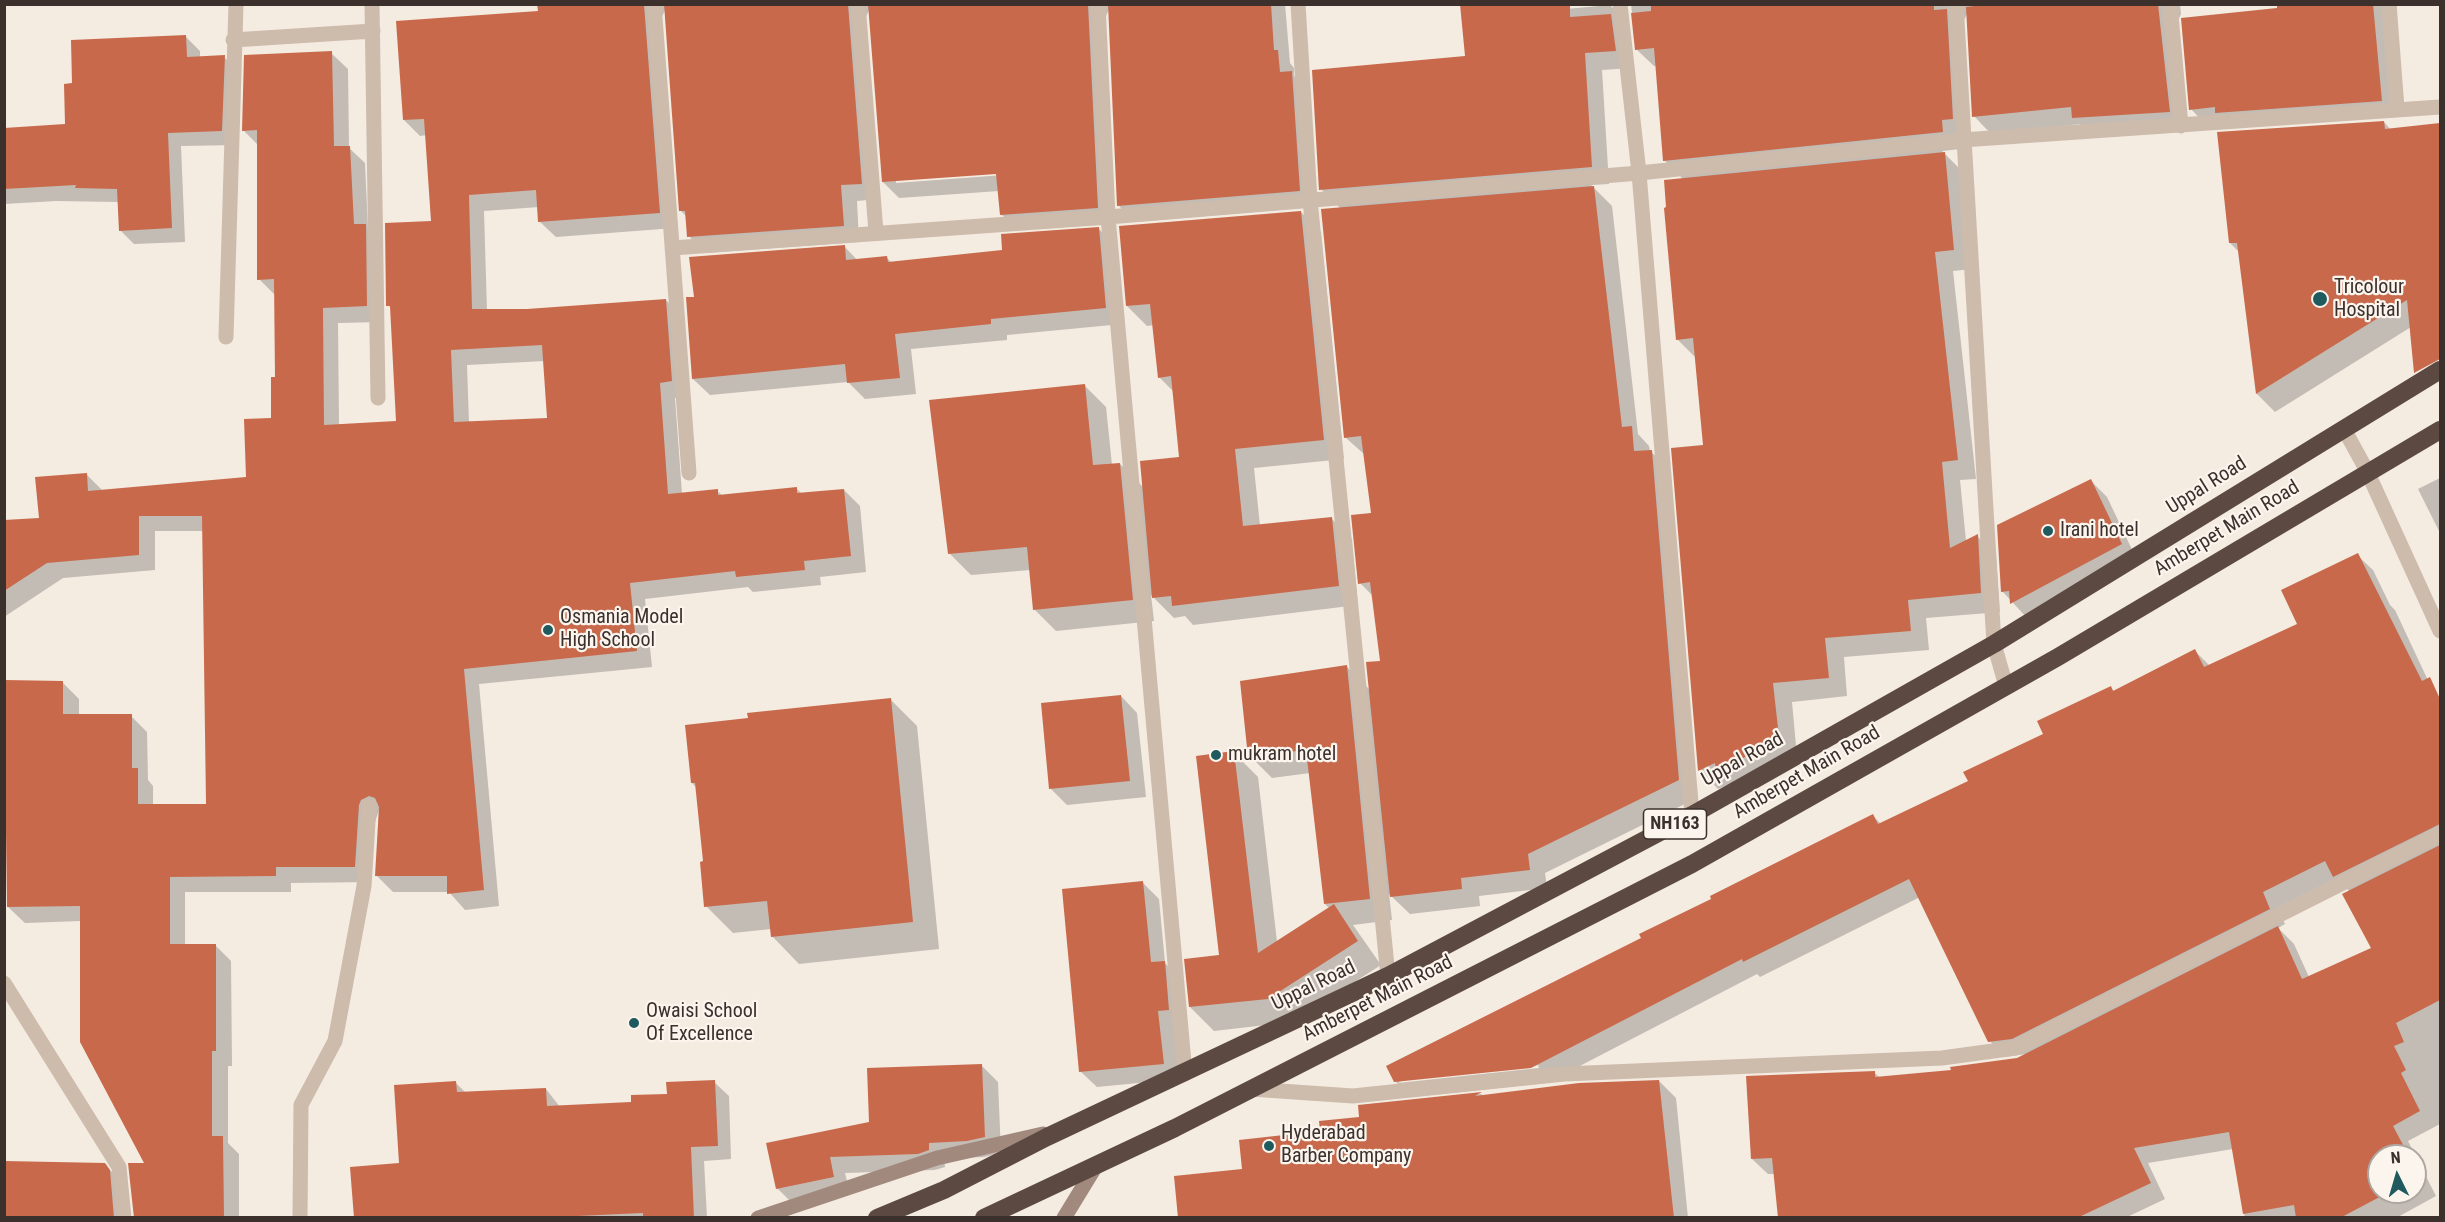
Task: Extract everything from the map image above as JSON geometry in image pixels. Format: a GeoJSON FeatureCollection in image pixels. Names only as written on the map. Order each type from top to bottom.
{"type":"FeatureCollection","features":[{"type":"Feature","properties":{"kind":"highway","name":"Uppal Road"},"geometry":{"type":"LineString","coordinates":[[877,1218],[944,1190],[1061,1130],[1185,1074],[1388,976],[1692,815],[1994,644],[2440,370]]}},
{"type":"Feature","properties":{"kind":"highway","name":"Amberpet Main Road"},"geometry":{"type":"LineString","coordinates":[[984,1218],[1251,1089],[1692,864],[2006,686],[2440,430]]}},
{"type":"Feature","properties":{"kind":"street"},"geometry":{"type":"LineString","coordinates":[[226,337],[233,40],[236,4]]}},
{"type":"Feature","properties":{"kind":"street"},"geometry":{"type":"LineString","coordinates":[[372,4],[378,398]]}},
{"type":"Feature","properties":{"kind":"street"},"geometry":{"type":"LineString","coordinates":[[654,4],[688,473]]}},
{"type":"Feature","properties":{"kind":"street"},"geometry":{"type":"LineString","coordinates":[[858,4],[876,232]]}},
{"type":"Feature","properties":{"kind":"street"},"geometry":{"type":"LineString","coordinates":[[1098,4],[1108,217],[1185,1074]]}},
{"type":"Feature","properties":{"kind":"street"},"geometry":{"type":"LineString","coordinates":[[1298,4],[1310,200],[1388,976]]}},
{"type":"Feature","properties":{"kind":"street"},"geometry":{"type":"LineString","coordinates":[[1620,4],[1639,173],[1692,815]]}},
{"type":"Feature","properties":{"kind":"street"},"geometry":{"type":"LineString","coordinates":[[1956,4],[1962,140],[1994,644],[2006,686]]}},
{"type":"Feature","properties":{"kind":"street"},"geometry":{"type":"LineString","coordinates":[[2170,4],[2181,126]]}},
{"type":"Feature","properties":{"kind":"street"},"geometry":{"type":"LineString","coordinates":[[2389,4],[2397,108]]}},
{"type":"Feature","properties":{"kind":"street"},"geometry":{"type":"LineString","coordinates":[[233,40],[373,31]]}},
{"type":"Feature","properties":{"kind":"street"},"geometry":{"type":"LineString","coordinates":[[672,248],[1108,217],[1639,173],[1962,140],[2181,126],[2397,108],[2440,107]]}},
{"type":"Feature","properties":{"kind":"street"},"geometry":{"type":"LineString","coordinates":[[2344,429],[2367,471],[2440,631]]}},
{"type":"Feature","properties":{"kind":"street"},"geometry":{"type":"LineString","coordinates":[[300,1218],[302,1105],[335,1041],[364,886],[369,806]]}},
{"type":"Feature","properties":{"kind":"street"},"geometry":{"type":"LineString","coordinates":[[1251,1089],[1353,1096],[1564,1074],[1942,1058],[2015,1048],[2440,834]]}},
{"type":"Feature","properties":{"kind":"street"},"geometry":{"type":"LineString","coordinates":[[4,983],[119,1167],[124,1218]]}},
{"type":"Feature","properties":{"kind":"street"},"geometry":{"type":"LineString","coordinates":[[758,1218],[937,1158],[1061,1130]]}},
{"type":"Feature","properties":{"kind":"street"},"geometry":{"type":"LineString","coordinates":[[1064,1218],[1097,1164]]}},
{"type":"Feature","properties":{"kind":"building"},"geometry":{"type":"Polygon","coordinates":[[[537,4],[644,4],[660,213],[538,222],[536,190],[469,195],[472,309],[527,309],[666,299],[672,381],[660,383],[668,494],[718,489],[718,495],[797,487],[797,493],[844,489],[851,556],[804,561],[805,570],[736,577],[735,571],[630,583],[637,651],[464,669],[484,890],[447,894],[447,876],[375,876],[379,807],[375,798],[369,796],[361,800],[359,805],[355,867],[276,867],[276,876],[170,877],[170,944],[216,944],[216,1051],[212,1051],[212,1136],[223,1136],[224,1218],[134,1218],[128,1163],[144,1163],[80,1042],[80,906],[7,907],[4,680],[63,681],[63,714],[132,714],[132,768],[138,768],[138,804],[206,804],[202,516],[139,516],[139,555],[47,563],[4,591],[4,520],[39,518],[35,477],[87,473],[88,491],[246,477],[244,419],[271,418],[271,377],[275,377],[274,279],[257,280],[257,130],[242,131],[244,55],[332,51],[334,146],[350,146],[354,224],[366,224],[367,306],[323,308],[324,425],[396,421],[390,306],[386,306],[385,223],[431,221],[424,119],[403,120],[396,21],[538,11],[537,4]],[[542,345],[451,350],[454,422],[547,418],[542,345]]]}},
{"type":"Feature","properties":{"kind":"building"},"geometry":{"type":"Polygon","coordinates":[[[664,4],[848,4],[862,184],[841,185],[844,226],[687,237],[685,211],[679,211],[664,4]]]}},
{"type":"Feature","properties":{"kind":"building"},"geometry":{"type":"Polygon","coordinates":[[[868,4],[1088,4],[1098,208],[1000,215],[996,174],[882,182],[868,4]]]}},
{"type":"Feature","properties":{"kind":"building"},"geometry":{"type":"Polygon","coordinates":[[[1108,4],[1271,4],[1274,50],[1278,50],[1280,72],[1292,71],[1300,191],[1117,206],[1108,4]]]}},
{"type":"Feature","properties":{"kind":"building"},"geometry":{"type":"Polygon","coordinates":[[[1460,4],[1570,4],[1570,17],[1611,14],[1616,51],[1585,53],[1592,167],[1319,190],[1312,70],[1465,56],[1460,4]]]}},
{"type":"Feature","properties":{"kind":"building"},"geometry":{"type":"Polygon","coordinates":[[[1651,4],[1934,4],[1934,10],[1947,9],[1953,119],[1942,120],[1943,132],[1663,161],[1654,48],[1635,50],[1631,13],[1651,11],[1651,4]]]}},
{"type":"Feature","properties":{"kind":"building"},"geometry":{"type":"Polygon","coordinates":[[[1991,4],[2158,4],[2170,112],[2072,118],[2071,107],[1972,117],[1966,7],[1991,4]]]}},
{"type":"Feature","properties":{"kind":"building"},"geometry":{"type":"Polygon","coordinates":[[[2277,4],[2373,4],[2382,101],[2215,113],[2215,107],[2189,110],[2181,18],[2277,8],[2277,4]]]}},
{"type":"Feature","properties":{"kind":"building"},"geometry":{"type":"Polygon","coordinates":[[[186,35],[187,57],[225,55],[222,131],[168,133],[172,228],[119,231],[117,189],[75,188],[76,185],[4,189],[4,128],[65,124],[64,84],[72,83],[71,40],[186,35]]]}},
{"type":"Feature","properties":{"kind":"building"},"geometry":{"type":"Polygon","coordinates":[[[2384,121],[2385,129],[2440,123],[2440,359],[2414,373],[2407,300],[2256,394],[2237,243],[2229,243],[2217,132],[2384,121]]]}},
{"type":"Feature","properties":{"kind":"building"},"geometry":{"type":"Polygon","coordinates":[[[1945,152],[1954,250],[1935,252],[1958,460],[1942,462],[1950,548],[1978,534],[1981,593],[1908,600],[1911,631],[1825,638],[1829,678],[1773,683],[1779,737],[1716,774],[1715,763],[1698,771],[1671,448],[1703,445],[1693,338],[1676,340],[1664,208],[1666,207],[1664,180],[1945,152]]]}},
{"type":"Feature","properties":{"kind":"building"},"geometry":{"type":"Polygon","coordinates":[[[1594,186],[1622,427],[1632,426],[1634,451],[1652,450],[1679,780],[1528,854],[1530,870],[1461,878],[1462,889],[1390,897],[1366,662],[1380,661],[1370,582],[1358,584],[1351,515],[1371,513],[1361,436],[1344,438],[1321,209],[1594,186]]]}},
{"type":"Feature","properties":{"kind":"building"},"geometry":{"type":"Polygon","coordinates":[[[1301,211],[1324,440],[1235,449],[1243,526],[1332,517],[1339,586],[1172,606],[1171,596],[1152,598],[1140,461],[1179,457],[1171,376],[1158,378],[1150,304],[1126,306],[1119,226],[1301,211]]]}},
{"type":"Feature","properties":{"kind":"building"},"geometry":{"type":"Polygon","coordinates":[[[1099,227],[1106,308],[991,319],[991,324],[895,334],[900,378],[847,383],[845,364],[692,379],[686,297],[694,297],[689,257],[845,245],[846,260],[887,256],[888,262],[1002,250],[1001,234],[1099,227]]]}},
{"type":"Feature","properties":{"kind":"building"},"geometry":{"type":"Polygon","coordinates":[[[1085,384],[1093,465],[1120,463],[1133,600],[1033,610],[1027,547],[948,554],[929,400],[1085,384]]]}},
{"type":"Feature","properties":{"kind":"building"},"geometry":{"type":"Polygon","coordinates":[[[2091,479],[2122,544],[2010,604],[2009,591],[2001,592],[1997,525],[2091,479]]]}},
{"type":"Feature","properties":{"kind":"building"},"geometry":{"type":"Polygon","coordinates":[[[2358,553],[2422,681],[2430,677],[2440,699],[2440,824],[2333,877],[2325,861],[2263,892],[2270,909],[2012,1039],[1988,1042],[1909,879],[1743,962],[1742,959],[1531,1068],[1394,1082],[1386,1066],[1641,938],[1639,934],[1711,899],[1710,896],[1873,814],[1878,824],[1968,781],[1963,772],[2043,734],[2037,721],[2111,686],[2113,691],[2195,649],[2204,667],[2297,624],[2281,590],[2358,553]]]}},
{"type":"Feature","properties":{"kind":"building"},"geometry":{"type":"Polygon","coordinates":[[[1347,665],[1370,899],[1324,904],[1306,750],[1248,757],[1240,681],[1347,665]]]}},
{"type":"Feature","properties":{"kind":"building"},"geometry":{"type":"Polygon","coordinates":[[[1121,695],[1130,781],[1049,789],[1041,703],[1121,695]]]}},
{"type":"Feature","properties":{"kind":"building"},"geometry":{"type":"Polygon","coordinates":[[[891,698],[913,922],[771,937],[767,901],[704,907],[700,862],[703,861],[695,783],[691,783],[685,725],[748,718],[747,713],[891,698]]]}},
{"type":"Feature","properties":{"kind":"building"},"geometry":{"type":"Polygon","coordinates":[[[1234,751],[1258,953],[1334,904],[1358,941],[1268,999],[1189,1007],[1184,959],[1219,955],[1196,756],[1234,751]]]}},
{"type":"Feature","properties":{"kind":"building"},"geometry":{"type":"Polygon","coordinates":[[[2440,845],[2440,1000],[2396,1023],[2404,1042],[2394,1046],[2406,1070],[2401,1073],[2420,1111],[2393,1126],[2403,1144],[2367,1144],[2367,1204],[2340,1218],[2296,1218],[2294,1205],[2243,1214],[2229,1132],[2134,1148],[2151,1183],[2077,1218],[1778,1218],[1772,1158],[1751,1159],[1746,1076],[1875,1071],[1875,1077],[1951,1070],[1950,1067],[2017,1058],[2278,926],[2302,979],[2371,948],[2342,894],[2440,845]]]}},
{"type":"Feature","properties":{"kind":"building"},"geometry":{"type":"Polygon","coordinates":[[[1143,881],[1151,962],[1165,961],[1169,1010],[1158,1011],[1164,1064],[1079,1072],[1062,889],[1143,881]]]}},
{"type":"Feature","properties":{"kind":"building"},"geometry":{"type":"Polygon","coordinates":[[[982,1064],[985,1137],[967,1141],[929,1143],[929,1150],[918,1154],[830,1157],[834,1177],[776,1189],[766,1143],[869,1122],[867,1068],[982,1064]]]}},
{"type":"Feature","properties":{"kind":"building"},"geometry":{"type":"Polygon","coordinates":[[[715,1080],[718,1146],[691,1147],[694,1218],[643,1218],[643,1213],[534,1218],[354,1218],[350,1167],[399,1163],[394,1085],[456,1081],[457,1092],[546,1088],[547,1106],[631,1102],[631,1095],[667,1094],[666,1082],[715,1080]]]}},
{"type":"Feature","properties":{"kind":"building"},"geometry":{"type":"Polygon","coordinates":[[[1659,1080],[1674,1218],[1178,1218],[1174,1176],[1242,1169],[1239,1140],[1320,1131],[1319,1121],[1359,1117],[1358,1105],[1482,1092],[1475,1096],[1579,1083],[1659,1080]]]}},
{"type":"Feature","properties":{"kind":"building"},"geometry":{"type":"Polygon","coordinates":[[[4,1161],[105,1163],[110,1170],[114,1218],[4,1218],[4,1161]]]}},
{"type":"Feature","properties":{"kind":"place","name":"Tricolour Hospital"},"geometry":{"type":"Point","coordinates":[2320,299]}},
{"type":"Feature","properties":{"kind":"place","name":"Irani hotel"},"geometry":{"type":"Point","coordinates":[2048,531]}},
{"type":"Feature","properties":{"kind":"place","name":"Osmania Model High School"},"geometry":{"type":"Point","coordinates":[548,630]}},
{"type":"Feature","properties":{"kind":"place","name":"mukram hotel"},"geometry":{"type":"Point","coordinates":[1216,755]}},
{"type":"Feature","properties":{"kind":"place","name":"Owaisi School Of Excellence"},"geometry":{"type":"Point","coordinates":[634,1023]}},
{"type":"Feature","properties":{"kind":"place","name":"Hyderabad Barber Company"},"geometry":{"type":"Point","coordinates":[1269,1146]}}]}
